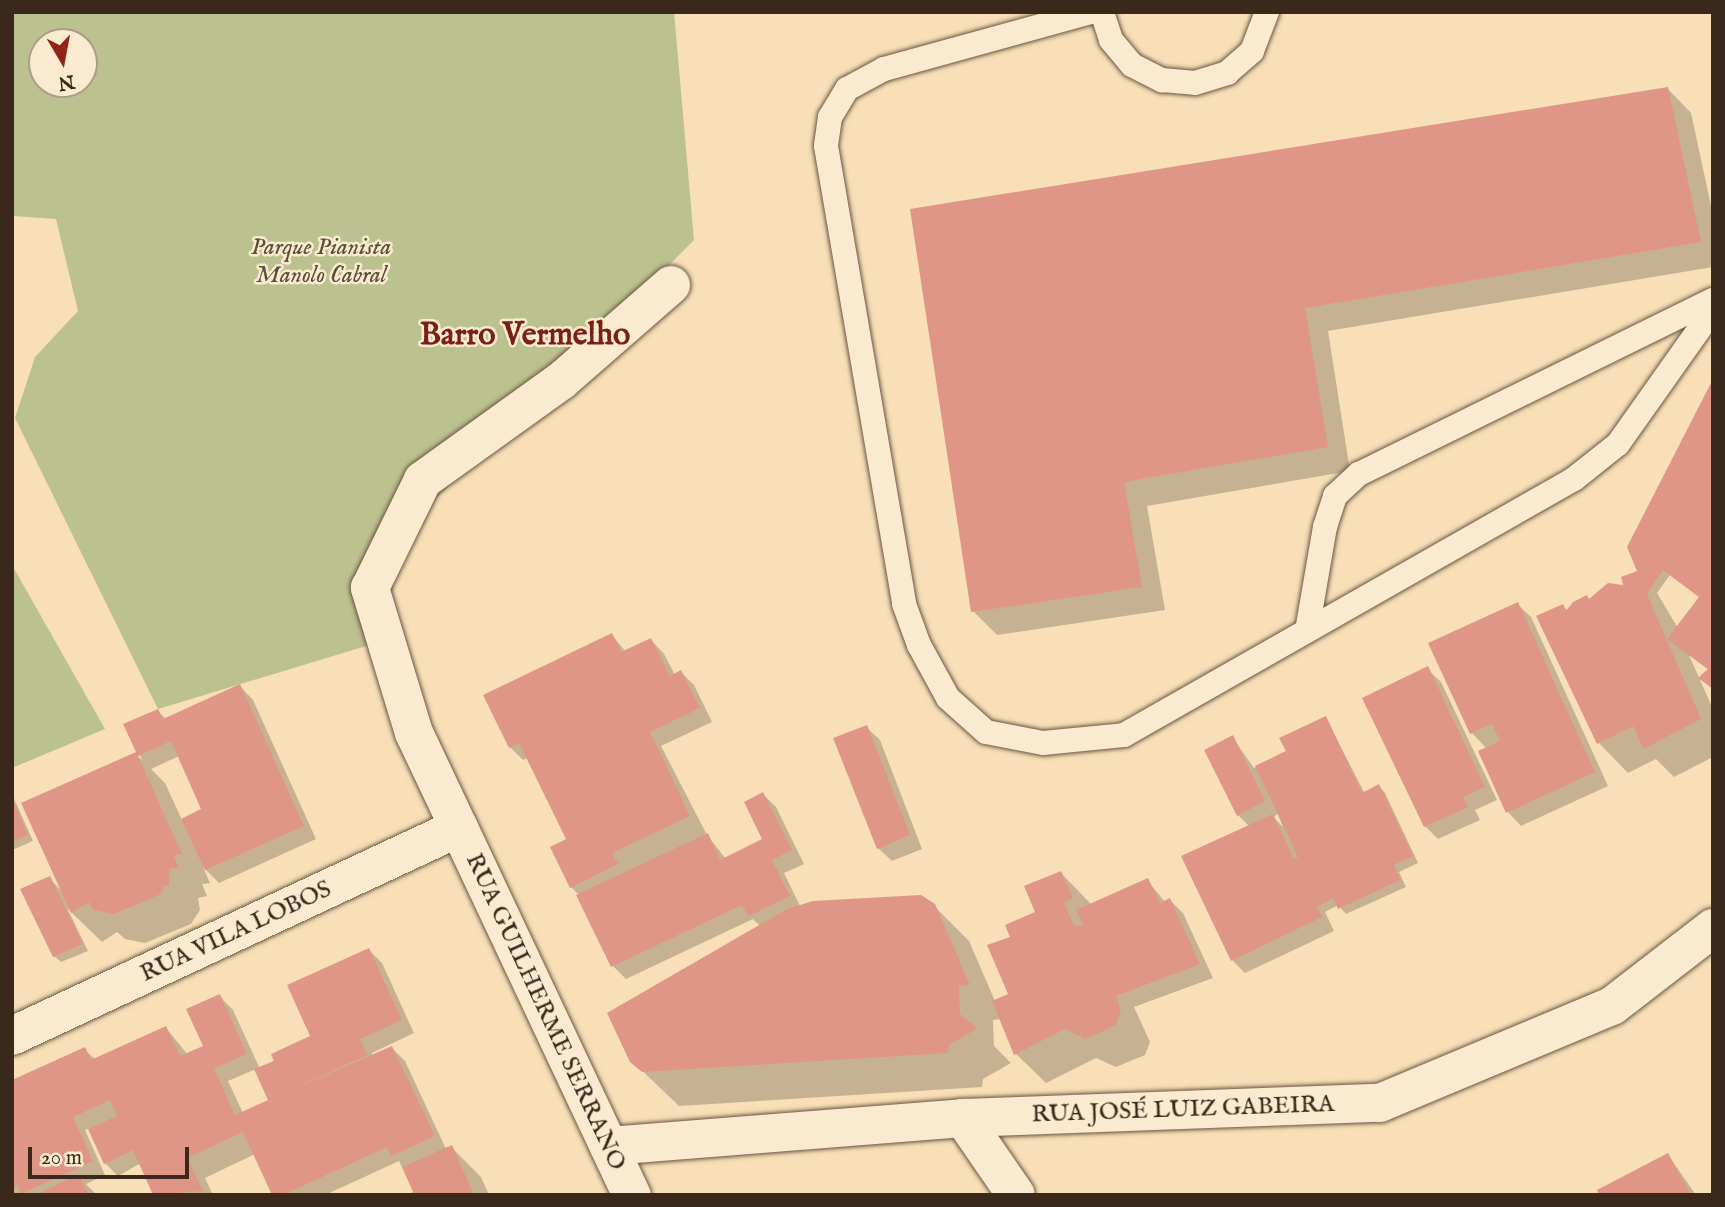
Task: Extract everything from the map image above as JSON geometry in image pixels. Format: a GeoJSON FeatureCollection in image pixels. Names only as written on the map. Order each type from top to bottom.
{"type":"FeatureCollection","features":[{"type":"Feature","properties":{"kind":"street","name":"RUA GUILHERME SERRANO"},"geometry":{"type":"LineString","coordinates":[[632,1195],[414,733],[370,588],[423,480],[562,381],[671,285]]}},
{"type":"Feature","properties":{"kind":"street","name":"RUA VILA LOBOS"},"geometry":{"type":"LineString","coordinates":[[12,1036],[459,828]]}},
{"type":"Feature","properties":{"kind":"street","name":"RUA JOSÉ LUIZ GABEIRA"},"geometry":{"type":"LineString","coordinates":[[609,1146],[963,1118],[1380,1103],[1612,1006],[1713,928]]}},
{"type":"Feature","properties":{"kind":"street"},"geometry":{"type":"LineString","coordinates":[[963,1118],[1016,1195]]}},
{"type":"Feature","properties":{"kind":"lane"},"geometry":{"type":"LineString","coordinates":[[1091,12],[884,69],[847,89],[830,117],[826,146],[904,604],[919,645],[948,698],[986,732],[1043,743],[1124,736],[1307,631],[1591,465],[1618,444],[1652,401],[1713,310]]}},
{"type":"Feature","properties":{"kind":"lane"},"geometry":{"type":"LineString","coordinates":[[1102,12],[1111,40],[1132,65],[1162,80],[1195,83],[1227,73],[1252,51],[1267,12]]}},
{"type":"Feature","properties":{"kind":"lane"},"geometry":{"type":"LineString","coordinates":[[1307,631],[1325,527],[1335,496],[1359,474],[1713,299]]}},
{"type":"Feature","properties":{"kind":"green space","name":"Parque Pianista Manolo Cabral"},"geometry":{"type":"Polygon","coordinates":[[[12,12],[674,12],[694,240],[400,535],[386,640],[158,709],[15,418],[35,357],[78,311],[56,219],[12,216],[12,12]]]}},
{"type":"Feature","properties":{"kind":"green space"},"geometry":{"type":"Polygon","coordinates":[[[12,565],[105,729],[12,768],[12,565]]]}},
{"type":"Feature","properties":{"kind":"building"},"geometry":{"type":"Polygon","coordinates":[[[1668,87],[1701,242],[1305,308],[1328,447],[1124,482],[1142,587],[971,612],[910,209],[1668,87]]]}},
{"type":"Feature","properties":{"kind":"building"},"geometry":{"type":"Polygon","coordinates":[[[1713,379],[1713,689],[1698,678],[1708,669],[1667,639],[1699,597],[1663,570],[1647,594],[1701,719],[1643,749],[1633,726],[1597,744],[1536,616],[1563,604],[1566,611],[1573,602],[1587,595],[1589,599],[1608,583],[1623,585],[1621,577],[1637,571],[1627,547],[1713,379]]]}},
{"type":"Feature","properties":{"kind":"building"},"geometry":{"type":"Polygon","coordinates":[[[1518,602],[1595,772],[1506,813],[1478,751],[1500,741],[1492,724],[1470,734],[1428,643],[1518,602]]]}},
{"type":"Feature","properties":{"kind":"building"},"geometry":{"type":"Polygon","coordinates":[[[612,633],[621,652],[651,638],[670,676],[681,670],[700,708],[650,732],[690,816],[612,853],[618,864],[570,888],[550,847],[566,839],[519,743],[509,748],[483,695],[612,633]]]}},
{"type":"Feature","properties":{"kind":"building"},"geometry":{"type":"Polygon","coordinates":[[[1428,666],[1485,787],[1463,797],[1468,807],[1424,827],[1362,698],[1428,666]]]}},
{"type":"Feature","properties":{"kind":"building"},"geometry":{"type":"Polygon","coordinates":[[[240,684],[304,826],[205,870],[181,819],[201,809],[171,741],[138,756],[182,854],[174,855],[178,867],[169,869],[169,885],[163,886],[161,894],[114,914],[93,910],[89,902],[71,913],[21,803],[136,752],[123,724],[158,709],[163,719],[240,684]]]}},
{"type":"Feature","properties":{"kind":"building"},"geometry":{"type":"Polygon","coordinates":[[[1326,716],[1362,793],[1379,784],[1413,856],[1394,865],[1400,880],[1338,909],[1333,898],[1317,907],[1322,917],[1231,961],[1181,856],[1273,814],[1294,859],[1298,857],[1255,766],[1286,751],[1279,738],[1326,716]]]}},
{"type":"Feature","properties":{"kind":"building"},"geometry":{"type":"Polygon","coordinates":[[[867,725],[910,835],[877,849],[833,738],[867,725]]]}},
{"type":"Feature","properties":{"kind":"building"},"geometry":{"type":"Polygon","coordinates":[[[1233,735],[1265,801],[1237,816],[1204,750],[1233,735]]]}},
{"type":"Feature","properties":{"kind":"building"},"geometry":{"type":"Polygon","coordinates":[[[763,792],[792,850],[772,860],[790,896],[748,916],[742,905],[611,967],[576,895],[708,833],[720,860],[762,839],[744,802],[763,792]]]}},
{"type":"Feature","properties":{"kind":"building"},"geometry":{"type":"Polygon","coordinates":[[[12,799],[28,835],[12,841],[12,799]]]}},
{"type":"Feature","properties":{"kind":"building"},"geometry":{"type":"Polygon","coordinates":[[[1061,871],[1073,898],[1064,903],[1074,926],[1083,925],[1076,910],[1148,878],[1160,903],[1170,898],[1200,964],[1116,996],[1121,1011],[1116,1025],[1085,1039],[1065,1029],[1014,1055],[992,1001],[1008,994],[987,945],[1010,937],[1005,925],[1035,912],[1024,886],[1061,871]]]}},
{"type":"Feature","properties":{"kind":"building"},"geometry":{"type":"Polygon","coordinates":[[[50,876],[83,944],[53,957],[20,889],[50,876]]]}},
{"type":"Feature","properties":{"kind":"building"},"geometry":{"type":"Polygon","coordinates":[[[921,895],[935,904],[970,985],[959,986],[960,1014],[978,1028],[949,1045],[948,1053],[642,1072],[630,1062],[607,1013],[787,909],[813,901],[921,895]]]}},
{"type":"Feature","properties":{"kind":"building"},"geometry":{"type":"Polygon","coordinates":[[[369,948],[402,1020],[360,1039],[367,1055],[280,1095],[392,1046],[435,1136],[391,1156],[387,1147],[283,1195],[272,1195],[243,1132],[187,1158],[203,1191],[153,1195],[133,1150],[104,1164],[88,1129],[117,1116],[110,1100],[73,1117],[93,1161],[21,1194],[17,1185],[12,1188],[12,1080],[85,1047],[91,1060],[166,1026],[180,1056],[203,1046],[186,1009],[220,994],[247,1054],[214,1068],[235,1115],[268,1100],[254,1069],[274,1061],[271,1054],[310,1036],[287,985],[369,948]]]}},
{"type":"Feature","properties":{"kind":"building"},"geometry":{"type":"Polygon","coordinates":[[[452,1145],[474,1195],[408,1195],[413,1192],[402,1167],[452,1145]]]}},
{"type":"Feature","properties":{"kind":"building"},"geometry":{"type":"Polygon","coordinates":[[[1668,1153],[1691,1195],[1599,1195],[1597,1190],[1668,1153]]]}},
{"type":"Feature","properties":{"kind":"building"},"geometry":{"type":"Polygon","coordinates":[[[79,1174],[88,1195],[36,1195],[79,1174]]]}},
{"type":"Feature","properties":{"kind":"district","name":"Barro Vermelho"},"geometry":{"type":"Point","coordinates":[525,336]}}]}
